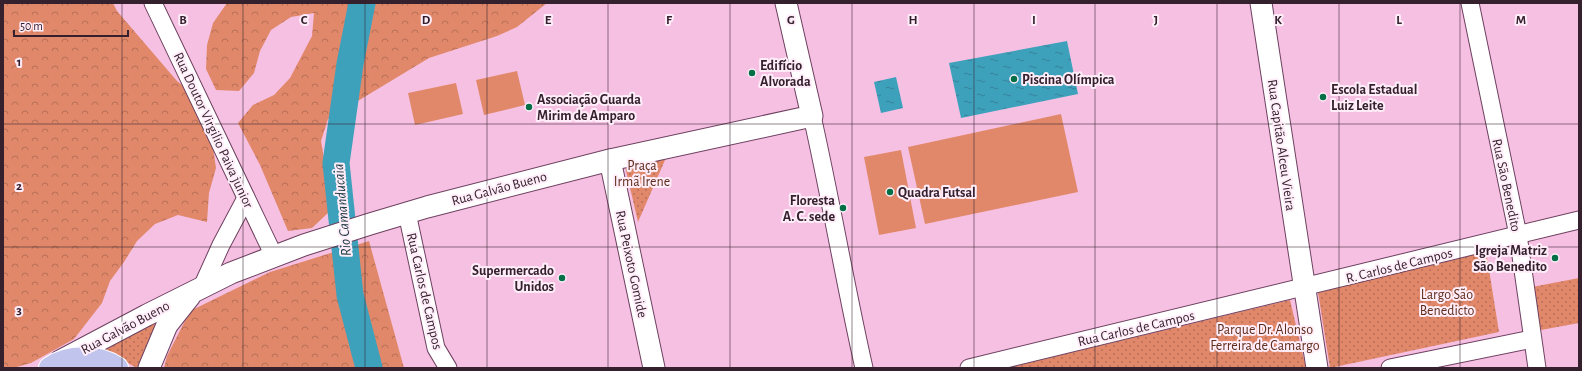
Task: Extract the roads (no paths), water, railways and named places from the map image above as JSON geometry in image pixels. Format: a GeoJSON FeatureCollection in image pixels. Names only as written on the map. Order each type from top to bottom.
{"type":"FeatureCollection","features":[{"type":"Feature","properties":{"kind":"main road"},"geometry":{"type":"LineString","coordinates":[[53,366],[76,358],[95,359],[117,368]]}},
{"type":"Feature","properties":{"kind":"street","name":"Rua Doutor Virgilio Paiva junior"},"geometry":{"type":"LineString","coordinates":[[153,3],[274,256]]}},
{"type":"Feature","properties":{"kind":"street"},"geometry":{"type":"LineString","coordinates":[[786,3],[812,116],[864,368]]}},
{"type":"Feature","properties":{"kind":"street","name":"Rua Capitão Alceu Vieira"},"geometry":{"type":"LineString","coordinates":[[1261,3],[1317,368]]}},
{"type":"Feature","properties":{"kind":"street","name":"Rua São Benedito"},"geometry":{"type":"LineString","coordinates":[[1470,3],[1518,236],[1537,368]]}},
{"type":"Feature","properties":{"kind":"street","name":"Rua Galvão Bueno"},"geometry":{"type":"LineString","coordinates":[[53,366],[231,273],[304,245],[407,213],[610,160],[812,116]]}},
{"type":"Feature","properties":{"kind":"street","name":"Rua Peixoto Gomide"},"geometry":{"type":"LineString","coordinates":[[610,160],[654,368]]}},
{"type":"Feature","properties":{"kind":"street"},"geometry":{"type":"LineString","coordinates":[[198,289],[246,198]]}},
{"type":"Feature","properties":{"kind":"street","name":"Rua Carlos de Campos"},"geometry":{"type":"LineString","coordinates":[[407,213],[436,348],[448,368]]}},
{"type":"Feature","properties":{"kind":"street"},"geometry":{"type":"LineString","coordinates":[[1518,236],[1579,220]]}},
{"type":"Feature","properties":{"kind":"street","name":"R. Carlos de Campos"},"geometry":{"type":"LineString","coordinates":[[1304,288],[1518,236]]}},
{"type":"Feature","properties":{"kind":"street","name":"Rua Carlos de Campos"},"geometry":{"type":"LineString","coordinates":[[969,368],[1304,288]]}},
{"type":"Feature","properties":{"kind":"street","name":"Rua Galvão Bueno"},"geometry":{"type":"LineString","coordinates":[[149,368],[167,325],[198,289]]}},
{"type":"Feature","properties":{"kind":"street"},"geometry":{"type":"LineString","coordinates":[[1390,368],[1532,340]]}},
{"type":"Feature","properties":{"kind":"water","name":"Piscina Olímpica"},"geometry":{"type":"Polygon","coordinates":[[[1067,41],[1078,94],[961,118],[949,63],[1067,41]]]}},
{"type":"Feature","properties":{"kind":"water"},"geometry":{"type":"Polygon","coordinates":[[[896,77],[903,108],[881,113],[874,82],[896,77]]]}},
{"type":"Feature","properties":{"kind":"waterway","name":"Rio Camanducaia"},"geometry":{"type":"LineString","coordinates":[[362,3],[350,64],[336,163],[350,295],[369,368]]}},
{"type":"Feature","properties":{"kind":"place","name":"Edifício Alvorada"},"geometry":{"type":"Point","coordinates":[752,73]}},
{"type":"Feature","properties":{"kind":"place","name":"Piscina Olímpica"},"geometry":{"type":"Point","coordinates":[1014,79]}},
{"type":"Feature","properties":{"kind":"place","name":"Escola Estadual Luiz Leite"},"geometry":{"type":"Point","coordinates":[1323,97]}},
{"type":"Feature","properties":{"kind":"place","name":"Associação Guarda Mirim de Amparo"},"geometry":{"type":"Point","coordinates":[529,107]}},
{"type":"Feature","properties":{"kind":"place","name":"Quadra Futsal"},"geometry":{"type":"Point","coordinates":[890,192]}},
{"type":"Feature","properties":{"kind":"place","name":"Floresta A. C. sede"},"geometry":{"type":"Point","coordinates":[843,208]}},
{"type":"Feature","properties":{"kind":"place","name":"Igreja Matriz São Benedito"},"geometry":{"type":"Point","coordinates":[1555,258]}},
{"type":"Feature","properties":{"kind":"place","name":"Supermercado Unidos"},"geometry":{"type":"Point","coordinates":[562,278]}},
{"type":"Feature","properties":{"kind":"park label","name":"Praça Irmã Irene"},"geometry":{"type":"Point","coordinates":[642,174]}},
{"type":"Feature","properties":{"kind":"park label","name":"Largo São Benedicto"},"geometry":{"type":"Point","coordinates":[1447,302]}},
{"type":"Feature","properties":{"kind":"park label","name":"Parque Dr. Alonso Ferreira de Camargo"},"geometry":{"type":"Point","coordinates":[1265,338]}}]}
